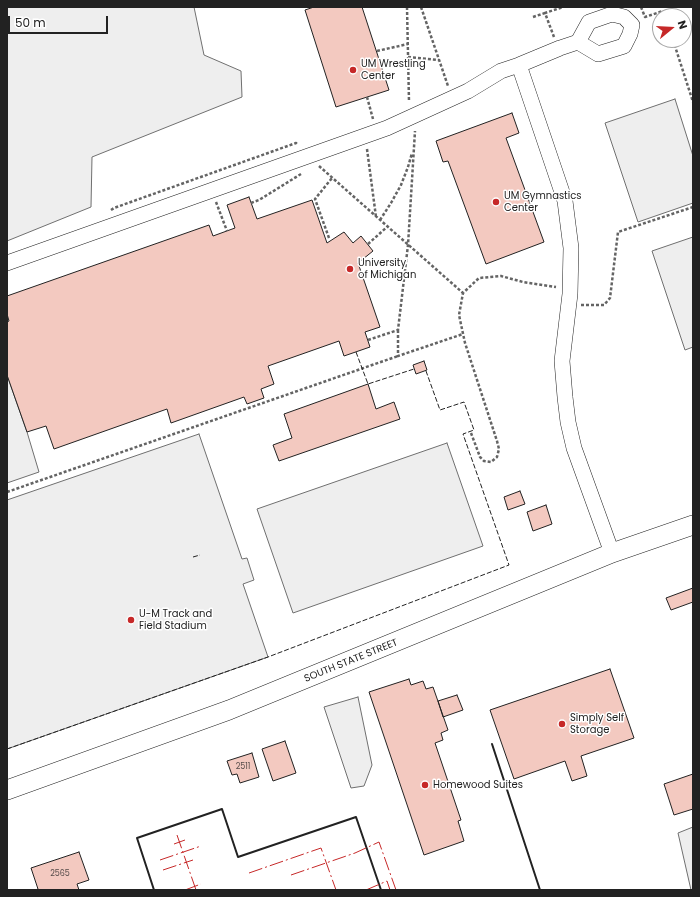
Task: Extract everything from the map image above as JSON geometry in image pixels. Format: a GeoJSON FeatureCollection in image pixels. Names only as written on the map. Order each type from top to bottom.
{"type":"FeatureCollection","features":[{"type":"Feature","properties":{"kind":"main road","name":"SOUTH STATE STREET"},"geometry":{"type":"LineString","coordinates":[[7,790],[229,710],[612,553],[693,525]]}},
{"type":"Feature","properties":{"kind":"lane"},"geometry":{"type":"LineString","coordinates":[[7,263],[387,128],[468,91],[501,71],[578,42]]}},
{"type":"Feature","properties":{"kind":"lane"},"geometry":{"type":"LineString","coordinates":[[519,65],[565,201],[572,248],[570,289],[562,361],[568,422],[574,448],[612,553]]}},
{"type":"Feature","properties":{"kind":"path"},"geometry":{"type":"LineString","coordinates":[[398,356],[398,330],[408,245],[415,129],[409,108],[407,7]]}},
{"type":"Feature","properties":{"kind":"path"},"geometry":{"type":"LineString","coordinates":[[421,7],[449,89]]}},
{"type":"Feature","properties":{"kind":"path"},"geometry":{"type":"LineString","coordinates":[[641,7],[644,17],[652,14]]}},
{"type":"Feature","properties":{"kind":"path"},"geometry":{"type":"LineString","coordinates":[[532,17],[545,13]]}},
{"type":"Feature","properties":{"kind":"path"},"geometry":{"type":"LineString","coordinates":[[377,51],[408,44]]}},
{"type":"Feature","properties":{"kind":"path"},"geometry":{"type":"LineString","coordinates":[[676,48],[693,102]]}},
{"type":"Feature","properties":{"kind":"path"},"geometry":{"type":"LineString","coordinates":[[408,57],[439,60]]}},
{"type":"Feature","properties":{"kind":"path"},"geometry":{"type":"LineString","coordinates":[[367,97],[373,121]]}},
{"type":"Feature","properties":{"kind":"path"},"geometry":{"type":"LineString","coordinates":[[367,146],[376,217]]}},
{"type":"Feature","properties":{"kind":"path"},"geometry":{"type":"LineString","coordinates":[[380,220],[401,186],[413,147]]}},
{"type":"Feature","properties":{"kind":"path"},"geometry":{"type":"LineString","coordinates":[[316,164],[462,293]]}},
{"type":"Feature","properties":{"kind":"path"},"geometry":{"type":"LineString","coordinates":[[251,203],[271,193],[305,171]]}},
{"type":"Feature","properties":{"kind":"path"},"geometry":{"type":"LineString","coordinates":[[329,238],[315,199],[332,178]]}},
{"type":"Feature","properties":{"kind":"path"},"geometry":{"type":"LineString","coordinates":[[580,305],[604,305],[610,298],[618,232],[673,212],[693,207]]}},
{"type":"Feature","properties":{"kind":"path"},"geometry":{"type":"LineString","coordinates":[[368,244],[387,227]]}},
{"type":"Feature","properties":{"kind":"path"},"geometry":{"type":"LineString","coordinates":[[471,433],[480,456],[484,461],[491,462],[497,457],[497,441],[464,343],[459,315],[462,293],[479,278],[501,276],[523,282],[570,289]]}},
{"type":"Feature","properties":{"kind":"path"},"geometry":{"type":"LineString","coordinates":[[368,340],[398,330]]}},
{"type":"Feature","properties":{"kind":"path"},"geometry":{"type":"LineString","coordinates":[[7,492],[463,334]]}},
{"type":"Feature","properties":{"kind":"shaded area"},"geometry":{"type":"Polygon","coordinates":[[[7,7],[194,7],[204,55],[241,71],[242,97],[92,157],[91,207],[7,241],[7,7]]]}},
{"type":"Feature","properties":{"kind":"shaded area"},"geometry":{"type":"Polygon","coordinates":[[[675,99],[693,156],[693,203],[638,222],[605,123],[675,99]]]}},
{"type":"Feature","properties":{"kind":"shaded area"},"geometry":{"type":"Polygon","coordinates":[[[693,237],[693,347],[685,350],[652,251],[693,237]]]}},
{"type":"Feature","properties":{"kind":"shaded area"},"geometry":{"type":"Polygon","coordinates":[[[7,375],[39,472],[7,483],[7,375]]]}},
{"type":"Feature","properties":{"kind":"shaded area","name":"U-M Track and Field Stadium"},"geometry":{"type":"Polygon","coordinates":[[[199,434],[242,559],[247,558],[254,580],[243,584],[268,657],[7,749],[7,500],[199,434]]]}},
{"type":"Feature","properties":{"kind":"shaded area"},"geometry":{"type":"Polygon","coordinates":[[[447,443],[483,546],[293,613],[257,509],[447,443]]]}},
{"type":"Feature","properties":{"kind":"shaded area"},"geometry":{"type":"Polygon","coordinates":[[[358,697],[372,765],[364,786],[351,788],[324,707],[358,697]]]}},
{"type":"Feature","properties":{"kind":"shaded area"},"geometry":{"type":"Polygon","coordinates":[[[693,827],[693,890],[691,890],[678,833],[693,827]]]}},
{"type":"Feature","properties":{"kind":"building","name":"UM Wrestling Center"},"geometry":{"type":"Polygon","coordinates":[[[314,7],[362,7],[389,90],[336,107],[305,10],[314,7]]]}},
{"type":"Feature","properties":{"kind":"building","name":"UM Gymnastics Center"},"geometry":{"type":"Polygon","coordinates":[[[512,113],[519,133],[506,138],[544,242],[486,264],[448,161],[443,162],[436,141],[512,113]]]}},
{"type":"Feature","properties":{"kind":"building"},"geometry":{"type":"Polygon","coordinates":[[[249,197],[257,219],[312,200],[327,243],[344,232],[353,243],[361,236],[373,251],[358,263],[380,327],[365,332],[370,347],[344,356],[339,341],[268,366],[274,384],[261,389],[264,398],[247,404],[244,397],[171,423],[167,409],[54,449],[46,426],[27,432],[7,375],[7,322],[9,321],[7,314],[7,296],[209,225],[213,236],[235,228],[227,205],[249,197]]]}},
{"type":"Feature","properties":{"kind":"building"},"geometry":{"type":"Polygon","coordinates":[[[424,361],[427,370],[416,374],[413,365],[424,361]]]}},
{"type":"Feature","properties":{"kind":"building"},"geometry":{"type":"Polygon","coordinates":[[[368,384],[376,409],[394,402],[400,419],[279,461],[273,445],[292,438],[284,414],[368,384]]]}},
{"type":"Feature","properties":{"kind":"building"},"geometry":{"type":"Polygon","coordinates":[[[520,491],[525,504],[508,510],[504,497],[520,491]]]}},
{"type":"Feature","properties":{"kind":"building"},"geometry":{"type":"Polygon","coordinates":[[[546,505],[552,524],[533,531],[527,512],[546,505]]]}},
{"type":"Feature","properties":{"kind":"building"},"geometry":{"type":"Polygon","coordinates":[[[693,588],[693,602],[671,610],[666,598],[693,588]]]}},
{"type":"Feature","properties":{"kind":"building","name":"Simply Self Storage"},"geometry":{"type":"Polygon","coordinates":[[[610,669],[634,738],[581,756],[587,776],[572,781],[565,761],[514,779],[490,710],[610,669]]]}},
{"type":"Feature","properties":{"kind":"building","name":"Homewood Suites"},"geometry":{"type":"Polygon","coordinates":[[[409,679],[411,685],[423,681],[426,689],[433,687],[448,730],[441,733],[443,740],[435,743],[461,820],[458,821],[464,841],[424,855],[369,692],[409,679]]]}},
{"type":"Feature","properties":{"kind":"building"},"geometry":{"type":"Polygon","coordinates":[[[457,695],[463,710],[443,717],[438,701],[457,695]]]}},
{"type":"Feature","properties":{"kind":"building"},"geometry":{"type":"Polygon","coordinates":[[[285,741],[296,773],[273,781],[262,749],[285,741]]]}},
{"type":"Feature","properties":{"kind":"building"},"geometry":{"type":"Polygon","coordinates":[[[252,753],[259,777],[240,783],[237,774],[232,775],[227,761],[252,753]]]}},
{"type":"Feature","properties":{"kind":"building"},"geometry":{"type":"Polygon","coordinates":[[[693,774],[693,809],[674,815],[664,784],[693,774]]]}},
{"type":"Feature","properties":{"kind":"building"},"geometry":{"type":"Polygon","coordinates":[[[79,852],[89,880],[77,884],[79,890],[36,890],[38,889],[31,868],[79,852]]]}},
{"type":"Feature","properties":{"kind":"fence"},"geometry":{"type":"LineString","coordinates":[[356,352],[368,384],[414,369]]}},
{"type":"Feature","properties":{"kind":"fence"},"geometry":{"type":"LineString","coordinates":[[7,749],[268,657],[509,565],[463,434],[474,430],[464,402],[440,410],[426,371]]}},
{"type":"Feature","properties":{"kind":"fence"},"geometry":{"type":"LineString","coordinates":[[193,557],[200,555]]}},
{"type":"Feature","properties":{"kind":"wall"},"geometry":{"type":"LineString","coordinates":[[492,744],[540,890]]}},
{"type":"Feature","properties":{"kind":"wall"},"geometry":{"type":"LineString","coordinates":[[154,890],[137,838],[222,809],[238,857],[356,817],[381,890]]}},
{"type":"Feature","properties":{"kind":"power"},"geometry":{"type":"LineString","coordinates":[[177,835],[196,890]]}},
{"type":"Feature","properties":{"kind":"power"},"geometry":{"type":"LineString","coordinates":[[174,844],[185,840]]}},
{"type":"Feature","properties":{"kind":"power"},"geometry":{"type":"LineString","coordinates":[[291,875],[355,853],[379,842],[396,890]]}},
{"type":"Feature","properties":{"kind":"power"},"geometry":{"type":"LineString","coordinates":[[160,860],[201,846]]}},
{"type":"Feature","properties":{"kind":"power"},"geometry":{"type":"LineString","coordinates":[[249,873],[321,848],[336,890]]}},
{"type":"Feature","properties":{"kind":"power"},"geometry":{"type":"LineString","coordinates":[[163,870],[193,860]]}},
{"type":"Feature","properties":{"kind":"power"},"geometry":{"type":"LineString","coordinates":[[366,890],[387,881],[390,890]]}},
{"type":"Feature","properties":{"kind":"power"},"geometry":{"type":"LineString","coordinates":[[185,890],[201,884]]}},
{"type":"Feature","properties":{"kind":"place","name":"UM Wrestling Center"},"geometry":{"type":"Point","coordinates":[353,70]}},
{"type":"Feature","properties":{"kind":"place","name":"UM Gymnastics Center"},"geometry":{"type":"Point","coordinates":[496,202]}},
{"type":"Feature","properties":{"kind":"place","name":"University of Michigan"},"geometry":{"type":"Point","coordinates":[350,269]}},
{"type":"Feature","properties":{"kind":"place","name":"U-M Track and Field Stadium"},"geometry":{"type":"Point","coordinates":[131,620]}},
{"type":"Feature","properties":{"kind":"place","name":"Simply Self Storage"},"geometry":{"type":"Point","coordinates":[562,724]}},
{"type":"Feature","properties":{"kind":"place","name":"Homewood Suites"},"geometry":{"type":"Point","coordinates":[425,785]}}]}
